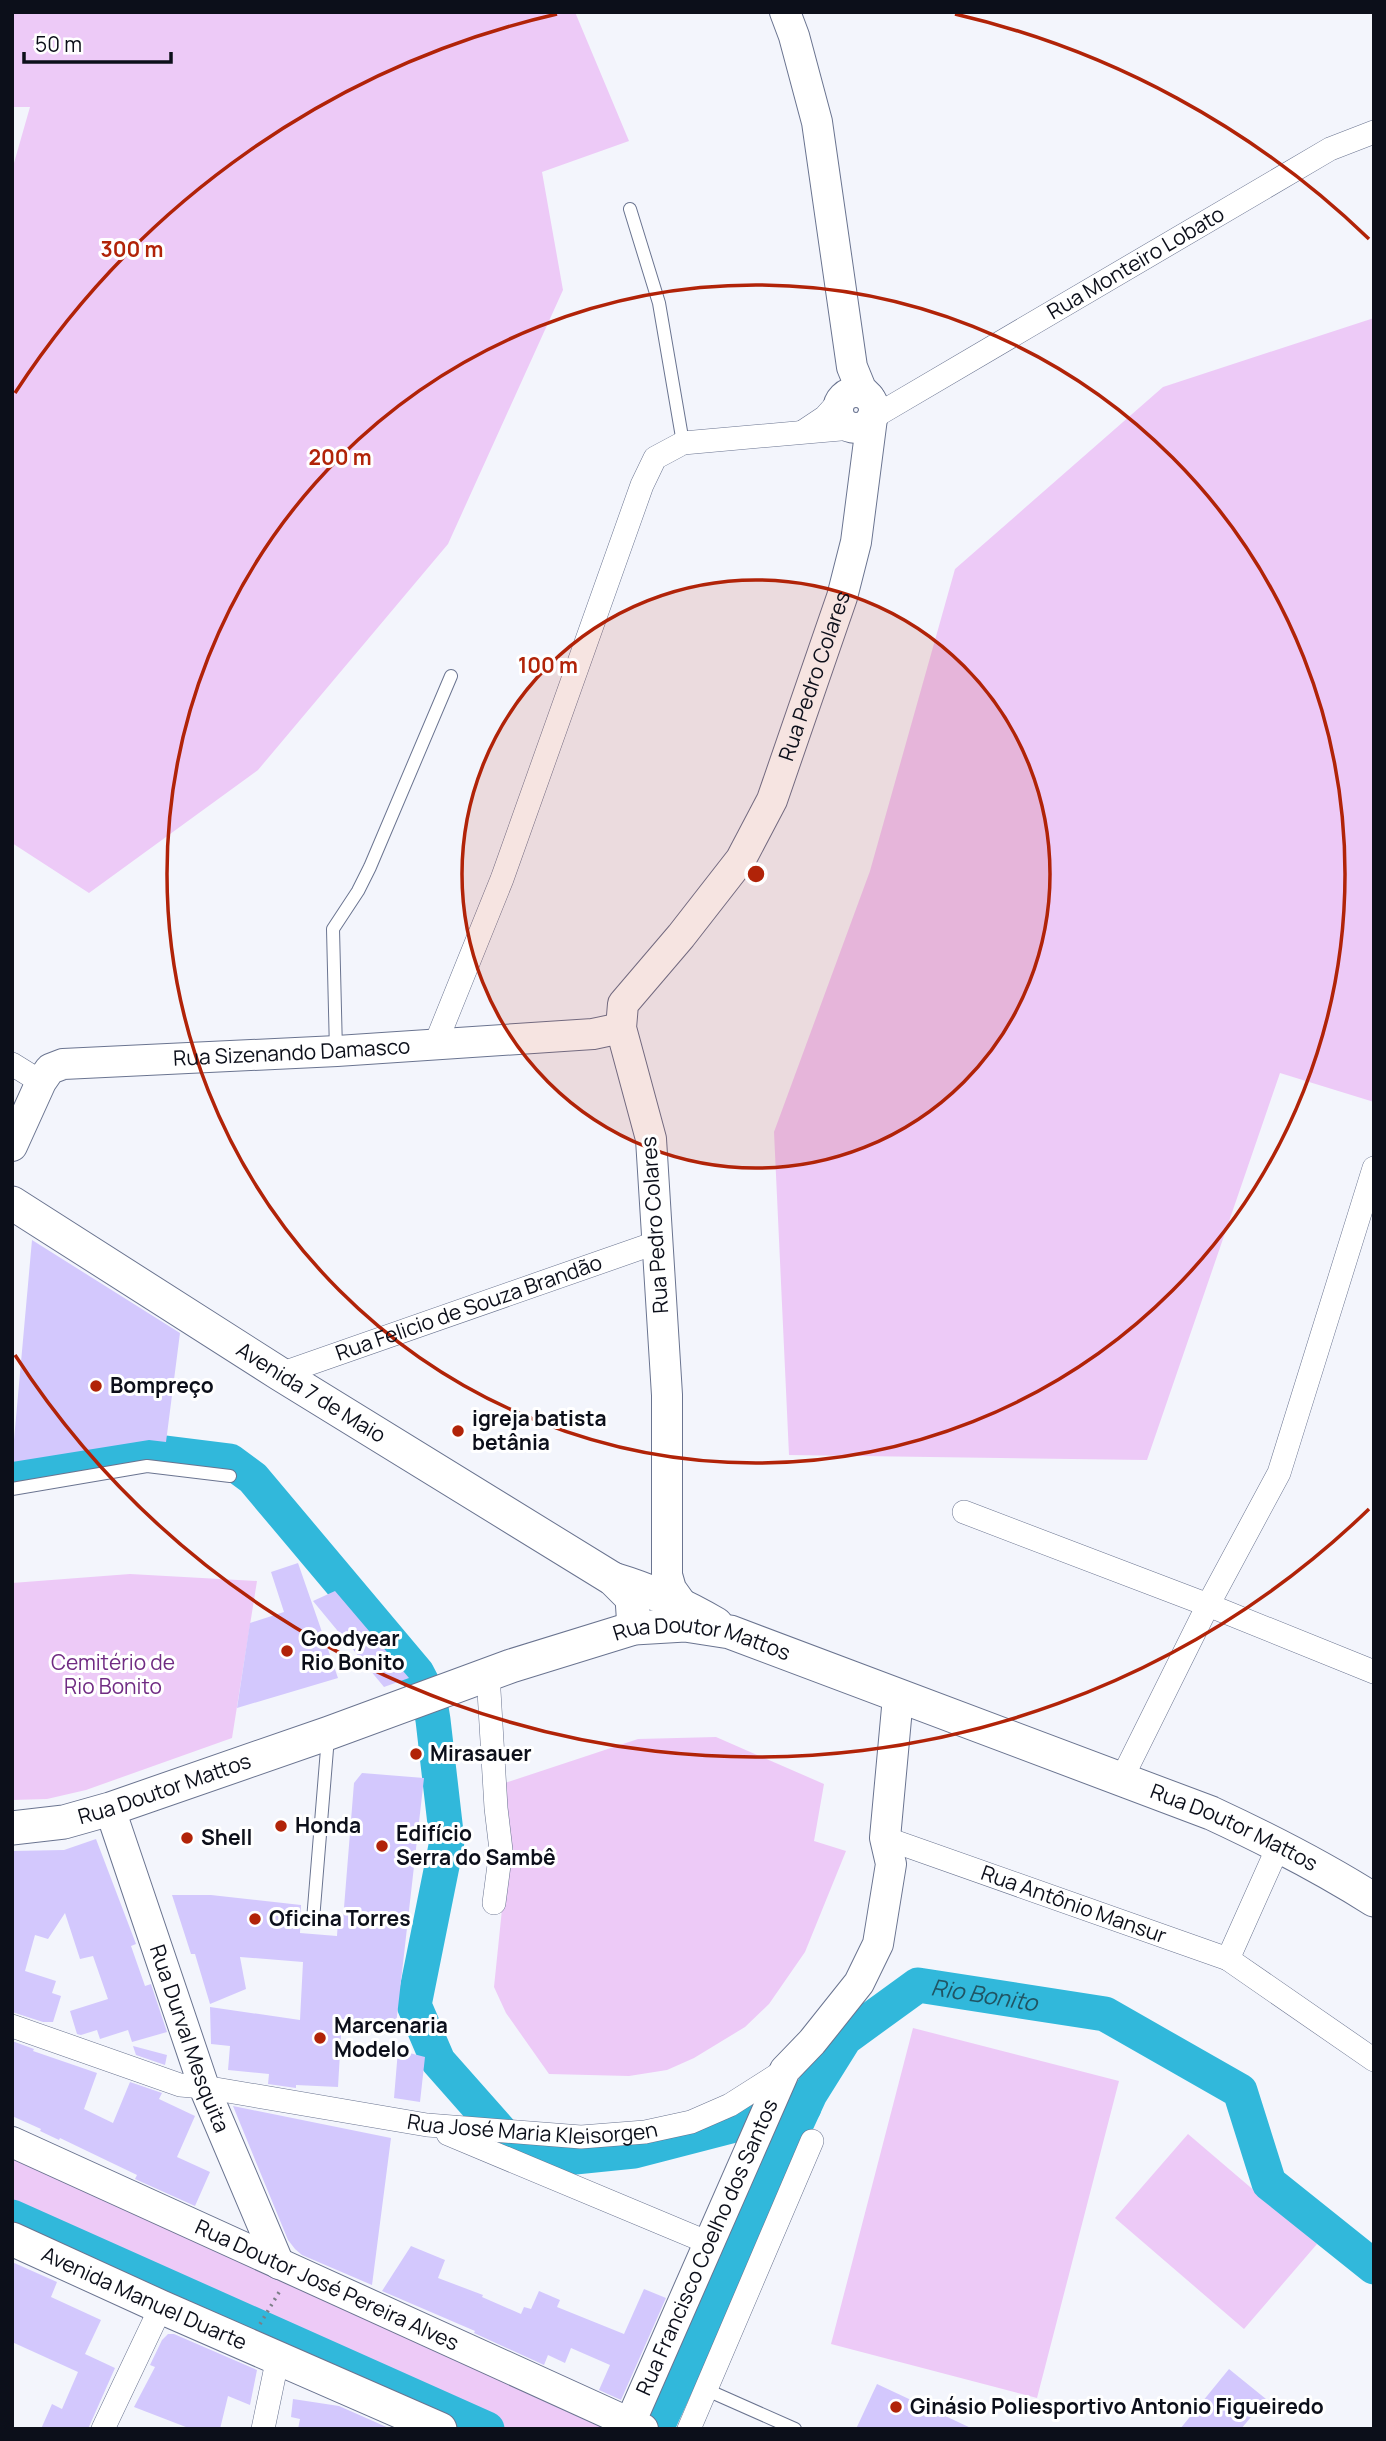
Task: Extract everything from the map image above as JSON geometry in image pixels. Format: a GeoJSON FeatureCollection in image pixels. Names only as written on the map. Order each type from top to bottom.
{"type":"FeatureCollection","features":[{"type":"Feature","properties":{"kind":"main road","name":"Avenida 7 de Maio"},"geometry":{"type":"LineString","coordinates":[[12,1203],[280,1374],[613,1579],[632,1598],[634,1628]]}},
{"type":"Feature","properties":{"kind":"main road","name":"Avenida 7 de Maio"},"geometry":{"type":"LineString","coordinates":[[613,1579],[681,1603],[730,1632]]}},
{"type":"Feature","properties":{"kind":"main road","name":"Rua Doutor Mattos"},"geometry":{"type":"LineString","coordinates":[[12,1828],[64,1822],[110,1808],[488,1675],[634,1628],[685,1625],[730,1632],[1211,1813],[1279,1845],[1374,1900]]}},
{"type":"Feature","properties":{"kind":"main road","name":"Avenida Manuel Duarte"},"geometry":{"type":"LineString","coordinates":[[12,2239],[440,2429]]}},
{"type":"Feature","properties":{"kind":"street","name":"Rua Pedro Colares"},"geometry":{"type":"LineString","coordinates":[[681,1603],[671,1589],[667,1575],[667,1395],[651,1139],[621,1028],[623,1004],[741,859],[772,800],[842,597],[856,542],[861,418],[846,389],[852,367],[817,122],[785,12]]}},
{"type":"Feature","properties":{"kind":"street","name":"Rua Monteiro Lobato"},"geometry":{"type":"LineString","coordinates":[[861,418],[902,401],[1330,149],[1374,132]]}},
{"type":"Feature","properties":{"kind":"street"},"geometry":{"type":"LineString","coordinates":[[435,1045],[502,879],[642,485],[655,458],[683,443],[804,431],[861,418]]}},
{"type":"Feature","properties":{"kind":"street","name":"Rua Sizenando Damasco"},"geometry":{"type":"LineString","coordinates":[[41,1082],[50,1069],[63,1064],[435,1045],[593,1034],[621,1028]]}},
{"type":"Feature","properties":{"kind":"street"},"geometry":{"type":"LineString","coordinates":[[12,1063],[41,1082],[12,1146]]}},
{"type":"Feature","properties":{"kind":"street"},"geometry":{"type":"LineString","coordinates":[[1121,1780],[1208,1605],[1279,1473],[1367,1212],[1374,1168]]}},
{"type":"Feature","properties":{"kind":"street","name":"Rua Felicio de Souza Brandão"},"geometry":{"type":"LineString","coordinates":[[280,1374],[658,1242]]}},
{"type":"Feature","properties":{"kind":"street"},"geometry":{"type":"LineString","coordinates":[[964,1512],[1374,1672]]}},
{"type":"Feature","properties":{"kind":"street"},"geometry":{"type":"LineString","coordinates":[[488,1675],[501,1850],[494,1903]]}},
{"type":"Feature","properties":{"kind":"street"},"geometry":{"type":"LineString","coordinates":[[885,1838],[898,1697]]}},
{"type":"Feature","properties":{"kind":"street","name":"Rua Durval Mesquita"},"geometry":{"type":"LineString","coordinates":[[110,1808],[204,2087],[279,2264]]}},
{"type":"Feature","properties":{"kind":"street","name":"Rua Antônio Mansur"},"geometry":{"type":"LineString","coordinates":[[885,1838],[1228,1959],[1374,2060]]}},
{"type":"Feature","properties":{"kind":"street","name":"Rua José Maria Kleisorgen"},"geometry":{"type":"LineString","coordinates":[[12,2026],[180,2085],[427,2125],[581,2137],[645,2132],[691,2122],[730,2105],[785,2070],[812,2042],[859,1983],[878,1944],[891,1864],[885,1838]]}},
{"type":"Feature","properties":{"kind":"street"},"geometry":{"type":"LineString","coordinates":[[1228,1959],[1279,1845]]}},
{"type":"Feature","properties":{"kind":"street","name":"Rua Francisco Coelho dos Santos"},"geometry":{"type":"LineString","coordinates":[[638,2427],[709,2243],[785,2070]]}},
{"type":"Feature","properties":{"kind":"street"},"geometry":{"type":"LineString","coordinates":[[427,2125],[709,2243]]}},
{"type":"Feature","properties":{"kind":"street"},"geometry":{"type":"LineString","coordinates":[[689,2429],[812,2141]]}},
{"type":"Feature","properties":{"kind":"street","name":"Rua Doutor José Pereira Alves"},"geometry":{"type":"LineString","coordinates":[[12,2142],[638,2427]]}},
{"type":"Feature","properties":{"kind":"street"},"geometry":{"type":"LineString","coordinates":[[103,2429],[161,2307]]}},
{"type":"Feature","properties":{"kind":"street"},"geometry":{"type":"LineString","coordinates":[[263,2429],[278,2357]]}},
{"type":"Feature","properties":{"kind":"lane"},"geometry":{"type":"LineString","coordinates":[[630,209],[659,303],[683,443]]}},
{"type":"Feature","properties":{"kind":"lane"},"geometry":{"type":"LineString","coordinates":[[337,1051],[333,929],[370,867],[451,676]]}},
{"type":"Feature","properties":{"kind":"lane"},"geometry":{"type":"LineString","coordinates":[[12,1489],[147,1466],[230,1476]]}},
{"type":"Feature","properties":{"kind":"lane"},"geometry":{"type":"LineString","coordinates":[[313,1920],[329,1733]]}},
{"type":"Feature","properties":{"kind":"lane"},"geometry":{"type":"LineString","coordinates":[[708,2389],[795,2429]]}},
{"type":"Feature","properties":{"kind":"green space"},"geometry":{"type":"Polygon","coordinates":[[[12,12],[575,12],[629,141],[542,172],[563,290],[448,544],[258,770],[89,893],[12,843],[12,170],[30,107],[12,107],[12,12]]]}},
{"type":"Feature","properties":{"kind":"green space"},"geometry":{"type":"Polygon","coordinates":[[[1374,318],[1374,1102],[1280,1073],[1147,1460],[789,1455],[774,1132],[870,871],[955,569],[1163,387],[1374,318]]]}},
{"type":"Feature","properties":{"kind":"green space","name":"Cemitério de Rio Bonito"},"geometry":{"type":"Polygon","coordinates":[[[130,1574],[257,1581],[232,1738],[86,1790],[47,1799],[12,1800],[12,1583],[130,1574]]]}},
{"type":"Feature","properties":{"kind":"green space"},"geometry":{"type":"Polygon","coordinates":[[[716,1737],[824,1784],[814,1841],[846,1851],[805,1952],[769,2004],[745,2027],[694,2058],[667,2070],[629,2076],[549,2074],[506,2013],[494,1987],[508,1851],[502,1784],[638,1739],[716,1737]]]}},
{"type":"Feature","properties":{"kind":"green space"},"geometry":{"type":"Polygon","coordinates":[[[913,2028],[1119,2081],[1037,2398],[831,2344],[913,2028]]]}},
{"type":"Feature","properties":{"kind":"green space"},"geometry":{"type":"Polygon","coordinates":[[[1188,2134],[1317,2244],[1244,2329],[1115,2218],[1188,2134]]]}},
{"type":"Feature","properties":{"kind":"green space"},"geometry":{"type":"Polygon","coordinates":[[[12,2154],[624,2429],[487,2429],[12,2217],[12,2154]]]}},
{"type":"Feature","properties":{"kind":"building","name":"Bompreço"},"geometry":{"type":"Polygon","coordinates":[[[32,1240],[180,1333],[166,1442],[149,1440],[12,1462],[32,1240]]]}},
{"type":"Feature","properties":{"kind":"building","name":"Goodyear Rio Bonito"},"geometry":{"type":"Polygon","coordinates":[[[298,1563],[338,1678],[237,1708],[250,1623],[284,1612],[271,1572],[298,1563]]]}},
{"type":"Feature","properties":{"kind":"building"},"geometry":{"type":"Polygon","coordinates":[[[335,1591],[409,1678],[384,1687],[313,1601],[335,1591]]]}},
{"type":"Feature","properties":{"kind":"building"},"geometry":{"type":"Polygon","coordinates":[[[362,1773],[424,1778],[396,2025],[342,2019],[338,2087],[296,2085],[296,2088],[268,2084],[269,2074],[228,2070],[230,2046],[211,2044],[210,2007],[300,2020],[303,1962],[240,1957],[246,1989],[210,2004],[195,1954],[191,1954],[172,1895],[211,1895],[301,1905],[300,1933],[337,1936],[338,1920],[343,1920],[354,1783],[362,1773]]]}},
{"type":"Feature","properties":{"kind":"building"},"geometry":{"type":"Polygon","coordinates":[[[96,1839],[136,1944],[131,1946],[145,1986],[151,1984],[167,2032],[132,2042],[128,2030],[100,2039],[97,2030],[77,2034],[70,2011],[108,1999],[93,1956],[80,1959],[65,1913],[48,1939],[35,1935],[25,1971],[56,1981],[52,1993],[61,1996],[53,2022],[43,2022],[12,2012],[12,1851],[64,1850],[96,1839]]]}},
{"type":"Feature","properties":{"kind":"building"},"geometry":{"type":"Polygon","coordinates":[[[12,2041],[97,2073],[84,2109],[113,2123],[130,2082],[162,2093],[159,2099],[195,2116],[177,2157],[210,2172],[195,2206],[135,2179],[137,2175],[12,2116],[12,2041]]]}},
{"type":"Feature","properties":{"kind":"building"},"geometry":{"type":"Polygon","coordinates":[[[133,2046],[167,2055],[165,2065],[136,2055],[133,2046]]]}},
{"type":"Feature","properties":{"kind":"building"},"geometry":{"type":"Polygon","coordinates":[[[398,2050],[425,2057],[420,2102],[394,2098],[398,2050]]]}},
{"type":"Feature","properties":{"kind":"building"},"geometry":{"type":"Polygon","coordinates":[[[233,2106],[391,2138],[372,2285],[302,2255],[288,2240],[233,2106]]]}},
{"type":"Feature","properties":{"kind":"building"},"geometry":{"type":"Polygon","coordinates":[[[411,2246],[445,2260],[438,2278],[483,2295],[482,2297],[521,2314],[524,2307],[531,2309],[539,2291],[560,2300],[557,2307],[624,2334],[644,2289],[666,2298],[621,2400],[599,2390],[610,2365],[571,2348],[565,2363],[548,2355],[544,2365],[474,2333],[475,2331],[382,2291],[411,2246]]]}},
{"type":"Feature","properties":{"kind":"building"},"geometry":{"type":"Polygon","coordinates":[[[12,2262],[57,2282],[51,2297],[101,2320],[85,2354],[115,2368],[88,2429],[41,2429],[52,2404],[62,2409],[78,2372],[12,2342],[12,2262]]]}},
{"type":"Feature","properties":{"kind":"building"},"geometry":{"type":"Polygon","coordinates":[[[168,2334],[174,2334],[257,2370],[250,2405],[228,2396],[220,2429],[191,2429],[134,2407],[155,2367],[150,2365],[162,2340],[168,2334]]]}},
{"type":"Feature","properties":{"kind":"building"},"geometry":{"type":"Polygon","coordinates":[[[1229,2369],[1266,2399],[1241,2429],[1180,2429],[1229,2369]]]}},
{"type":"Feature","properties":{"kind":"building","name":"Ginásio Poliesportivo Antonio Figueiredo"},"geometry":{"type":"Polygon","coordinates":[[[877,2384],[973,2429],[856,2429],[877,2384]]]}},
{"type":"Feature","properties":{"kind":"building"},"geometry":{"type":"Polygon","coordinates":[[[293,2399],[339,2406],[391,2429],[298,2429],[300,2419],[291,2417],[293,2399]]]}},
{"type":"Feature","properties":{"kind":"waterway"},"geometry":{"type":"LineString","coordinates":[[12,1466],[150,1451],[230,1461],[253,1478],[417,1673],[429,1696],[447,1841],[414,2005],[438,2061],[506,2138],[517,2146],[546,2156],[565,2158],[634,2151],[804,2107]]}},
{"type":"Feature","properties":{"kind":"waterway","name":"Rio Bonito"},"geometry":{"type":"LineString","coordinates":[[656,2429],[810,2094],[845,2038],[918,1985],[1105,2014],[1240,2091],[1269,2183],[1374,2267]]}},
{"type":"Feature","properties":{"kind":"waterway"},"geometry":{"type":"LineString","coordinates":[[12,2217],[487,2429]]}},
{"type":"Feature","properties":{"kind":"place","name":"Bompreço"},"geometry":{"type":"Point","coordinates":[96,1386]}},
{"type":"Feature","properties":{"kind":"place","name":"igreja batista betânia"},"geometry":{"type":"Point","coordinates":[458,1431]}},
{"type":"Feature","properties":{"kind":"place","name":"Goodyear Rio Bonito"},"geometry":{"type":"Point","coordinates":[287,1651]}},
{"type":"Feature","properties":{"kind":"place","name":"Mirasauer"},"geometry":{"type":"Point","coordinates":[416,1754]}},
{"type":"Feature","properties":{"kind":"place","name":"Honda"},"geometry":{"type":"Point","coordinates":[281,1826]}},
{"type":"Feature","properties":{"kind":"place","name":"Shell"},"geometry":{"type":"Point","coordinates":[187,1838]}},
{"type":"Feature","properties":{"kind":"place","name":"Edifício Serra do Sambê"},"geometry":{"type":"Point","coordinates":[382,1846]}},
{"type":"Feature","properties":{"kind":"place","name":"Oficina Torres"},"geometry":{"type":"Point","coordinates":[255,1919]}},
{"type":"Feature","properties":{"kind":"place","name":"Marcenaria Modelo"},"geometry":{"type":"Point","coordinates":[320,2038]}},
{"type":"Feature","properties":{"kind":"place","name":"Ginásio Poliesportivo Antonio Figueiredo"},"geometry":{"type":"Point","coordinates":[896,2407]}}]}
